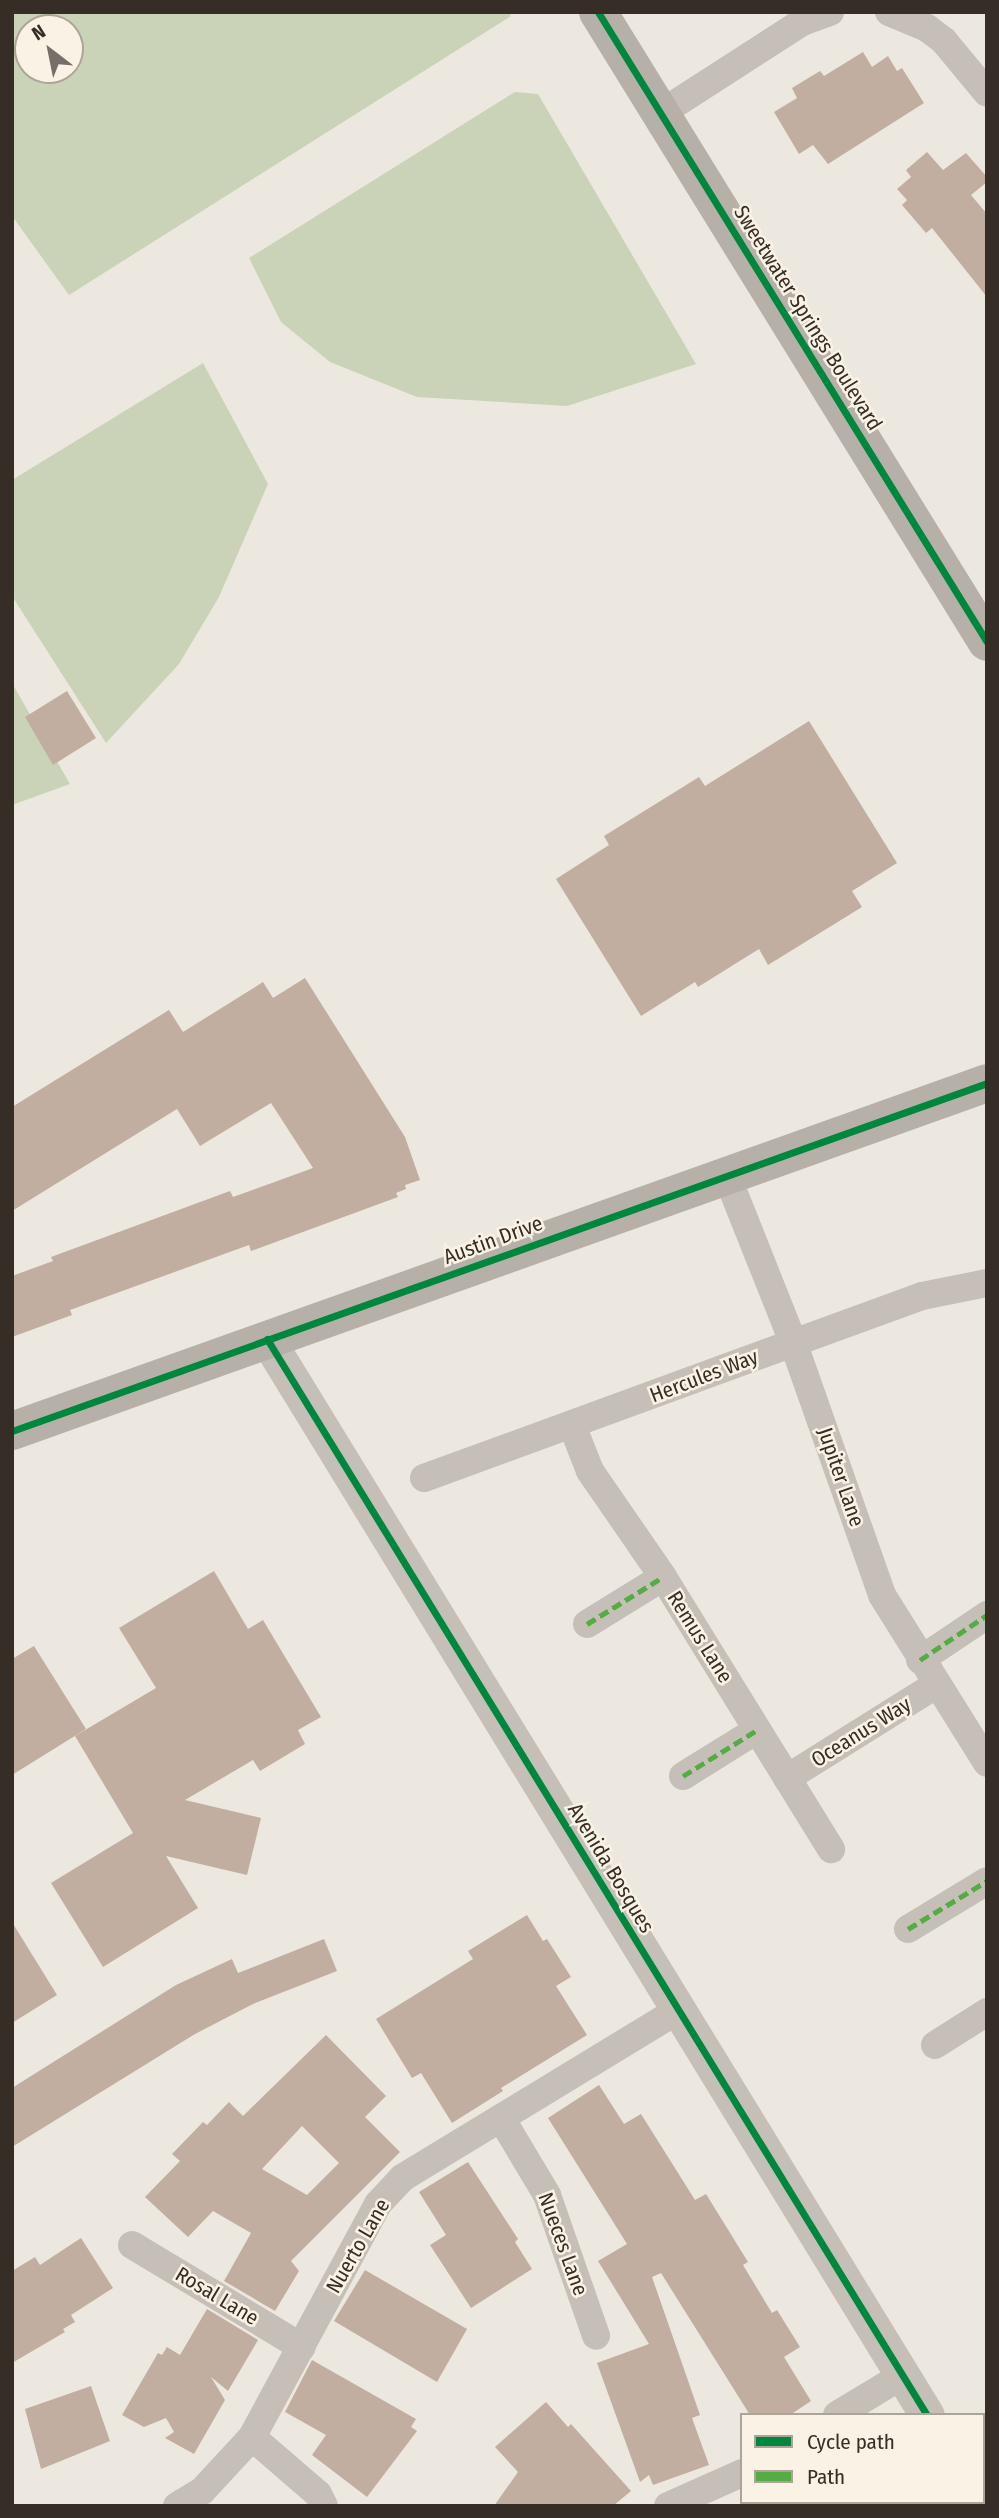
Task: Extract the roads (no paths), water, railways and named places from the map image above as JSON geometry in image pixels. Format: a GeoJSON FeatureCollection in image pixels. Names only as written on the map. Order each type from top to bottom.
{"type":"FeatureCollection","features":[{"type":"Feature","properties":{"kind":"main road","name":"Sweetwater Springs Boulevard"},"geometry":{"type":"LineString","coordinates":[[598,12],[987,642]]}},
{"type":"Feature","properties":{"kind":"main road","name":"Austin Drive"},"geometry":{"type":"LineString","coordinates":[[12,1431],[987,1083]]}},
{"type":"Feature","properties":{"kind":"street"},"geometry":{"type":"LineString","coordinates":[[661,113],[802,22],[830,12]]}},
{"type":"Feature","properties":{"kind":"street"},"geometry":{"type":"LineString","coordinates":[[889,12],[918,23],[944,41],[987,93]]}},
{"type":"Feature","properties":{"kind":"street","name":"Jupiter Lane"},"geometry":{"type":"LineString","coordinates":[[727,1176],[793,1342],[883,1595],[920,1660],[987,1763]]}},
{"type":"Feature","properties":{"kind":"street","name":"Hercules Way"},"geometry":{"type":"LineString","coordinates":[[424,1478],[922,1296],[987,1283]]}},
{"type":"Feature","properties":{"kind":"street","name":"Avenida Bosques"},"geometry":{"type":"LineString","coordinates":[[267,1339],[926,2413]]}},
{"type":"Feature","properties":{"kind":"street","name":"Remus Lane"},"geometry":{"type":"LineString","coordinates":[[572,1425],[590,1471],[663,1577],[831,1849]]}},
{"type":"Feature","properties":{"kind":"street"},"geometry":{"type":"LineString","coordinates":[[587,1623],[663,1577]]}},
{"type":"Feature","properties":{"kind":"street"},"geometry":{"type":"LineString","coordinates":[[920,1660],[987,1615]]}},
{"type":"Feature","properties":{"kind":"street","name":"Oceanus Way"},"geometry":{"type":"LineString","coordinates":[[787,1778],[936,1685]]}},
{"type":"Feature","properties":{"kind":"street"},"geometry":{"type":"LineString","coordinates":[[683,1776],[757,1730]]}},
{"type":"Feature","properties":{"kind":"street"},"geometry":{"type":"LineString","coordinates":[[908,1929],[987,1881]]}},
{"type":"Feature","properties":{"kind":"street","name":"Nuerto Lane"},"geometry":{"type":"LineString","coordinates":[[177,2506],[202,2491],[252,2437],[378,2204],[402,2178],[678,2010]]}},
{"type":"Feature","properties":{"kind":"street"},"geometry":{"type":"LineString","coordinates":[[935,2045],[987,2012]]}},
{"type":"Feature","properties":{"kind":"street","name":"Nueces Lane"},"geometry":{"type":"LineString","coordinates":[[501,2118],[547,2195],[597,2336]]}},
{"type":"Feature","properties":{"kind":"street","name":"Rosal Lane"},"geometry":{"type":"LineString","coordinates":[[132,2245],[302,2347]]}},
{"type":"Feature","properties":{"kind":"street"},"geometry":{"type":"LineString","coordinates":[[840,2413],[903,2375]]}},
{"type":"Feature","properties":{"kind":"street"},"geometry":{"type":"LineString","coordinates":[[252,2437],[318,2494],[324,2506]]}},
{"type":"Feature","properties":{"kind":"street"},"geometry":{"type":"LineString","coordinates":[[667,2506],[732,2487]]}}]}
